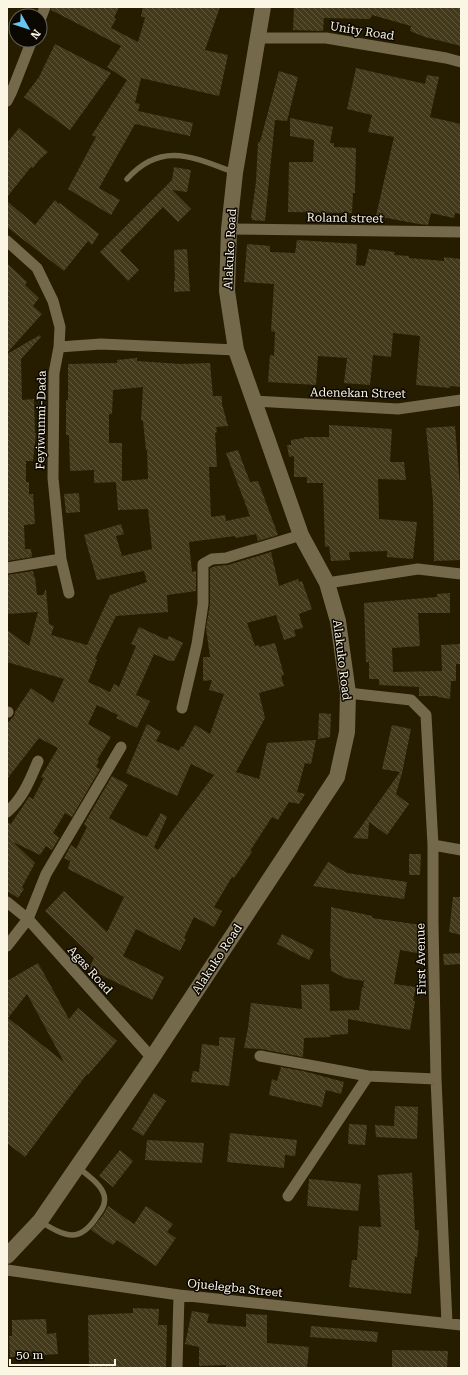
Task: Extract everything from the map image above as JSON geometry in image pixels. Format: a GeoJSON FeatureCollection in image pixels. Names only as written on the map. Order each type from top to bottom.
{"type":"FeatureCollection","features":[{"type":"Feature","properties":{"kind":"main road","name":"Alakuko Road"},"geometry":{"type":"LineString","coordinates":[[7,1256],[40,1221],[152,1058],[337,777],[347,732],[348,693],[338,622],[327,583],[301,535],[236,350],[227,291],[229,229],[235,173],[263,7]]}},
{"type":"Feature","properties":{"kind":"street","name":"Unity Road"},"geometry":{"type":"LineString","coordinates":[[257,38],[326,38],[446,58],[461,62]]}},
{"type":"Feature","properties":{"kind":"street"},"geometry":{"type":"LineString","coordinates":[[7,101],[29,48]]}},
{"type":"Feature","properties":{"kind":"street","name":"Roland street"},"geometry":{"type":"LineString","coordinates":[[229,229],[461,232]]}},
{"type":"Feature","properties":{"kind":"street","name":"Feyiwunmi-Dada"},"geometry":{"type":"LineString","coordinates":[[7,242],[37,268],[53,301],[60,327],[59,347],[54,373],[53,478],[61,559],[69,593]]}},
{"type":"Feature","properties":{"kind":"street"},"geometry":{"type":"LineString","coordinates":[[59,347],[101,344],[236,350]]}},
{"type":"Feature","properties":{"kind":"street","name":"Adenekan Street"},"geometry":{"type":"LineString","coordinates":[[254,401],[398,409],[461,400]]}},
{"type":"Feature","properties":{"kind":"street"},"geometry":{"type":"LineString","coordinates":[[182,708],[197,644],[203,604],[203,564],[212,560],[226,558],[301,535]]}},
{"type":"Feature","properties":{"kind":"street"},"geometry":{"type":"LineString","coordinates":[[7,568],[61,559]]}},
{"type":"Feature","properties":{"kind":"street"},"geometry":{"type":"LineString","coordinates":[[327,583],[418,569],[461,574]]}},
{"type":"Feature","properties":{"kind":"street","name":"First Avenue"},"geometry":{"type":"LineString","coordinates":[[348,693],[411,700],[426,715],[433,845],[436,1079],[447,1323]]}},
{"type":"Feature","properties":{"kind":"street"},"geometry":{"type":"LineString","coordinates":[[7,946],[28,918],[46,874],[121,747]]}},
{"type":"Feature","properties":{"kind":"street"},"geometry":{"type":"LineString","coordinates":[[7,812],[27,788],[38,761]]}},
{"type":"Feature","properties":{"kind":"street"},"geometry":{"type":"LineString","coordinates":[[433,845],[461,850]]}},
{"type":"Feature","properties":{"kind":"street","name":"Agas Road"},"geometry":{"type":"LineString","coordinates":[[7,902],[28,918],[152,1058]]}},
{"type":"Feature","properties":{"kind":"street"},"geometry":{"type":"LineString","coordinates":[[260,1056],[368,1076],[436,1079]]}},
{"type":"Feature","properties":{"kind":"street"},"geometry":{"type":"LineString","coordinates":[[288,1196],[368,1076]]}},
{"type":"Feature","properties":{"kind":"street","name":"Ojuelegba Street"},"geometry":{"type":"LineString","coordinates":[[7,1270],[179,1295],[461,1325]]}},
{"type":"Feature","properties":{"kind":"street"},"geometry":{"type":"LineString","coordinates":[[177,1368],[179,1295]]}},
{"type":"Feature","properties":{"kind":"lane"},"geometry":{"type":"LineString","coordinates":[[127,179],[136,168],[149,161],[165,156],[177,155],[201,161],[235,173]]}},
{"type":"Feature","properties":{"kind":"lane"},"geometry":{"type":"LineString","coordinates":[[40,1221],[60,1233],[72,1235],[81,1234],[98,1216],[104,1205],[104,1195],[98,1186],[77,1167]]}},
{"type":"Feature","properties":{"kind":"building"},"geometry":{"type":"Polygon","coordinates":[[[52,7],[119,7],[114,18],[116,19],[111,28],[138,42],[145,18],[141,16],[143,7],[220,7],[205,50],[228,55],[219,96],[141,78],[135,103],[140,104],[138,111],[193,123],[190,136],[135,124],[99,188],[120,200],[111,215],[68,189],[96,137],[92,135],[127,80],[107,67],[121,46],[51,10],[52,7]]]}},
{"type":"Feature","properties":{"kind":"building"},"geometry":{"type":"Polygon","coordinates":[[[294,7],[461,7],[461,46],[425,37],[410,31],[411,26],[372,15],[370,19],[324,18],[323,31],[293,30],[294,7]]]}},
{"type":"Feature","properties":{"kind":"building"},"geometry":{"type":"Polygon","coordinates":[[[55,44],[111,73],[70,130],[24,97],[39,77],[55,44]]]}},
{"type":"Feature","properties":{"kind":"building"},"geometry":{"type":"Polygon","coordinates":[[[356,68],[425,84],[427,75],[439,77],[430,117],[461,124],[461,214],[455,213],[454,218],[431,213],[428,225],[376,216],[394,137],[368,132],[372,115],[347,109],[356,68]]]}},
{"type":"Feature","properties":{"kind":"building"},"geometry":{"type":"Polygon","coordinates":[[[279,71],[298,77],[287,121],[275,120],[265,221],[252,220],[258,142],[260,142],[279,71]]]}},
{"type":"Feature","properties":{"kind":"building"},"geometry":{"type":"Polygon","coordinates":[[[290,118],[333,127],[330,143],[334,143],[334,147],[356,148],[355,193],[353,193],[352,213],[288,212],[289,162],[313,162],[314,140],[290,136],[290,118]]]}},
{"type":"Feature","properties":{"kind":"building"},"geometry":{"type":"Polygon","coordinates":[[[19,128],[48,152],[33,168],[31,167],[7,197],[7,143],[19,128]]]}},
{"type":"Feature","properties":{"kind":"building"},"geometry":{"type":"Polygon","coordinates":[[[174,167],[191,170],[187,192],[172,190],[191,209],[178,222],[163,207],[120,251],[139,270],[128,281],[100,252],[172,180],[174,167]]]}},
{"type":"Feature","properties":{"kind":"building"},"geometry":{"type":"Polygon","coordinates":[[[55,200],[99,234],[92,245],[88,241],[64,271],[7,227],[7,201],[35,225],[55,200]]]}},
{"type":"Feature","properties":{"kind":"building"},"geometry":{"type":"Polygon","coordinates":[[[297,240],[357,244],[356,265],[365,266],[369,249],[395,252],[394,255],[409,256],[409,258],[444,261],[444,257],[461,259],[461,387],[450,386],[450,388],[416,385],[420,336],[393,333],[391,357],[373,355],[370,385],[344,383],[347,358],[318,356],[316,385],[268,382],[270,355],[274,356],[275,332],[271,331],[274,284],[244,282],[247,244],[270,246],[270,252],[295,253],[297,240]]]}},
{"type":"Feature","properties":{"kind":"building"},"geometry":{"type":"Polygon","coordinates":[[[187,249],[190,291],[174,292],[174,250],[187,249]]]}},
{"type":"Feature","properties":{"kind":"building"},"geometry":{"type":"Polygon","coordinates":[[[7,263],[27,282],[25,285],[39,298],[33,306],[42,314],[7,353],[7,263]]]}},
{"type":"Feature","properties":{"kind":"building"},"geometry":{"type":"Polygon","coordinates":[[[40,335],[41,337],[21,359],[22,400],[34,399],[36,433],[33,461],[26,461],[26,482],[29,482],[29,494],[33,494],[35,524],[24,525],[25,549],[31,549],[32,557],[7,561],[7,354],[40,335]]]}},
{"type":"Feature","properties":{"kind":"building"},"geometry":{"type":"Polygon","coordinates":[[[137,358],[137,361],[180,364],[210,363],[213,396],[222,396],[222,404],[228,426],[216,427],[217,467],[209,467],[211,517],[225,515],[226,521],[250,516],[226,453],[238,450],[250,482],[258,481],[278,535],[258,541],[256,534],[236,538],[235,536],[189,542],[192,572],[196,571],[196,591],[167,595],[168,612],[116,616],[95,659],[97,660],[88,682],[110,692],[114,684],[119,687],[136,646],[131,644],[139,627],[167,640],[169,636],[183,643],[174,661],[170,661],[154,654],[136,695],[150,701],[137,728],[116,718],[118,715],[97,705],[88,724],[111,737],[97,760],[99,761],[96,767],[100,769],[72,817],[65,813],[53,833],[59,838],[52,850],[46,846],[40,855],[13,842],[35,863],[22,887],[24,889],[18,898],[7,891],[7,822],[11,824],[29,797],[33,799],[44,778],[41,777],[58,748],[39,738],[7,779],[7,724],[14,716],[15,712],[31,688],[53,703],[64,679],[7,662],[7,630],[29,646],[38,612],[7,614],[7,575],[33,571],[37,595],[43,595],[46,589],[49,624],[54,626],[51,635],[87,645],[110,595],[147,582],[144,571],[97,580],[84,535],[121,524],[124,534],[116,536],[122,556],[152,549],[148,509],[118,510],[116,482],[94,483],[94,470],[70,471],[69,435],[66,435],[68,364],[117,363],[117,360],[137,358]],[[143,387],[113,390],[112,414],[109,414],[109,443],[122,443],[122,481],[148,479],[147,450],[143,421],[141,420],[143,387]]]}},
{"type":"Feature","properties":{"kind":"building"},"geometry":{"type":"Polygon","coordinates":[[[329,425],[392,429],[390,462],[404,462],[406,480],[378,479],[379,519],[417,522],[413,559],[387,557],[387,551],[349,552],[350,560],[331,561],[329,546],[325,547],[323,483],[307,483],[307,477],[294,477],[294,456],[289,457],[287,445],[291,445],[291,440],[304,437],[329,437],[329,425]]]}},
{"type":"Feature","properties":{"kind":"building"},"geometry":{"type":"Polygon","coordinates":[[[455,426],[461,498],[461,560],[434,561],[433,501],[426,428],[455,426]]]}},
{"type":"Feature","properties":{"kind":"building"},"geometry":{"type":"Polygon","coordinates":[[[79,493],[80,512],[66,513],[64,494],[79,493]]]}},
{"type":"Feature","properties":{"kind":"building"},"geometry":{"type":"Polygon","coordinates":[[[271,552],[279,586],[298,579],[299,582],[302,581],[312,609],[299,614],[303,628],[294,630],[296,636],[284,640],[276,615],[247,623],[255,646],[259,645],[259,647],[275,643],[284,675],[281,676],[284,686],[259,693],[265,718],[236,772],[259,779],[267,743],[316,740],[311,764],[305,763],[297,792],[305,794],[299,804],[289,802],[278,820],[272,817],[250,851],[252,852],[234,878],[232,877],[214,907],[222,911],[214,927],[194,917],[184,938],[186,939],[180,951],[136,929],[123,956],[164,977],[152,1000],[89,969],[94,958],[45,911],[64,891],[107,932],[124,897],[68,869],[70,861],[64,858],[71,845],[76,849],[87,827],[84,824],[112,776],[128,785],[109,818],[147,837],[161,813],[167,817],[154,847],[158,850],[214,775],[191,764],[177,796],[126,773],[147,724],[161,732],[156,741],[179,751],[181,746],[183,747],[195,725],[210,734],[224,694],[209,690],[212,680],[203,681],[203,657],[210,657],[206,628],[210,604],[210,568],[228,565],[271,552]]]}},
{"type":"Feature","properties":{"kind":"building"},"geometry":{"type":"Polygon","coordinates":[[[450,593],[450,613],[418,613],[420,646],[392,648],[393,672],[442,671],[441,645],[461,644],[461,664],[456,664],[456,681],[451,681],[450,699],[438,696],[419,696],[419,687],[379,685],[379,679],[369,679],[369,662],[366,662],[364,603],[437,597],[437,594],[450,593]]]}},
{"type":"Feature","properties":{"kind":"building"},"geometry":{"type":"Polygon","coordinates":[[[319,713],[331,714],[330,737],[318,739],[319,713]]]}},
{"type":"Feature","properties":{"kind":"building"},"geometry":{"type":"Polygon","coordinates":[[[392,725],[411,729],[396,794],[409,804],[387,835],[369,822],[368,839],[353,838],[400,772],[382,769],[392,725]]]}},
{"type":"Feature","properties":{"kind":"building"},"geometry":{"type":"Polygon","coordinates":[[[409,854],[421,854],[420,875],[409,875],[409,854]]]}},
{"type":"Feature","properties":{"kind":"building"},"geometry":{"type":"Polygon","coordinates":[[[328,862],[347,873],[407,882],[404,899],[313,886],[328,862]]]}},
{"type":"Feature","properties":{"kind":"building"},"geometry":{"type":"Polygon","coordinates":[[[453,897],[461,897],[461,935],[449,932],[453,897]]]}},
{"type":"Feature","properties":{"kind":"building"},"geometry":{"type":"Polygon","coordinates":[[[331,907],[372,916],[372,918],[421,925],[417,953],[400,950],[394,984],[416,987],[410,1030],[348,1019],[348,1034],[330,1035],[331,1037],[304,1038],[303,1057],[261,1049],[244,1048],[251,1003],[302,1009],[301,985],[329,984],[330,1011],[359,1010],[362,987],[366,988],[363,986],[364,981],[345,978],[331,971],[331,907]]]}},
{"type":"Feature","properties":{"kind":"building"},"geometry":{"type":"Polygon","coordinates":[[[282,934],[314,950],[309,960],[277,944],[282,934]]]}},
{"type":"Feature","properties":{"kind":"building"},"geometry":{"type":"Polygon","coordinates":[[[461,953],[461,964],[444,965],[443,954],[461,953]]]}},
{"type":"Feature","properties":{"kind":"building"},"geometry":{"type":"Polygon","coordinates":[[[38,963],[69,1019],[78,1008],[117,1041],[88,1075],[87,1074],[25,1157],[7,1143],[7,981],[38,963]],[[27,994],[8,1018],[64,1062],[27,994]]]}},
{"type":"Feature","properties":{"kind":"building"},"geometry":{"type":"Polygon","coordinates":[[[219,1037],[235,1038],[229,1086],[191,1082],[193,1071],[199,1072],[202,1044],[219,1046],[219,1037]]]}},
{"type":"Feature","properties":{"kind":"building"},"geometry":{"type":"Polygon","coordinates":[[[281,1067],[303,1071],[344,1082],[341,1094],[326,1090],[322,1107],[269,1095],[272,1079],[277,1081],[281,1067]]]}},
{"type":"Feature","properties":{"kind":"building"},"geometry":{"type":"Polygon","coordinates":[[[154,1093],[166,1101],[143,1136],[132,1129],[154,1093]]]}},
{"type":"Feature","properties":{"kind":"building"},"geometry":{"type":"Polygon","coordinates":[[[395,1106],[418,1107],[417,1139],[376,1137],[375,1125],[394,1126],[395,1106]]]}},
{"type":"Feature","properties":{"kind":"building"},"geometry":{"type":"Polygon","coordinates":[[[349,1124],[367,1125],[365,1145],[348,1144],[349,1124]]]}},
{"type":"Feature","properties":{"kind":"building"},"geometry":{"type":"Polygon","coordinates":[[[230,1133],[297,1140],[295,1156],[285,1155],[284,1168],[227,1162],[230,1133]]]}},
{"type":"Feature","properties":{"kind":"building"},"geometry":{"type":"Polygon","coordinates":[[[147,1140],[204,1143],[202,1163],[145,1160],[147,1140]]]}},
{"type":"Feature","properties":{"kind":"building"},"geometry":{"type":"Polygon","coordinates":[[[120,1150],[133,1161],[113,1187],[99,1176],[120,1150]]]}},
{"type":"Feature","properties":{"kind":"building"},"geometry":{"type":"Polygon","coordinates":[[[412,1173],[415,1230],[419,1230],[417,1257],[415,1256],[411,1294],[349,1287],[352,1260],[357,1260],[359,1226],[381,1227],[378,1175],[412,1173]]]}},
{"type":"Feature","properties":{"kind":"building"},"geometry":{"type":"Polygon","coordinates":[[[309,1179],[361,1184],[358,1211],[307,1206],[309,1179]]]}},
{"type":"Feature","properties":{"kind":"building"},"geometry":{"type":"Polygon","coordinates":[[[108,1206],[134,1224],[146,1206],[173,1224],[167,1232],[176,1238],[156,1266],[117,1240],[113,1245],[91,1230],[108,1206]]]}},
{"type":"Feature","properties":{"kind":"building"},"geometry":{"type":"Polygon","coordinates":[[[133,1308],[159,1309],[158,1325],[167,1325],[166,1368],[89,1368],[88,1315],[133,1313],[133,1308]]]}},
{"type":"Feature","properties":{"kind":"building"},"geometry":{"type":"Polygon","coordinates":[[[192,1311],[209,1314],[207,1323],[246,1327],[246,1314],[267,1315],[267,1343],[309,1347],[307,1368],[226,1368],[226,1365],[199,1366],[199,1347],[185,1344],[192,1311]]]}},
{"type":"Feature","properties":{"kind":"building"},"geometry":{"type":"Polygon","coordinates":[[[46,1319],[47,1334],[56,1333],[58,1354],[10,1357],[9,1336],[12,1336],[12,1320],[46,1319]]]}},
{"type":"Feature","properties":{"kind":"building"},"geometry":{"type":"Polygon","coordinates":[[[311,1326],[378,1332],[377,1342],[310,1337],[311,1326]]]}},
{"type":"Feature","properties":{"kind":"building"},"geometry":{"type":"Polygon","coordinates":[[[392,1350],[448,1351],[447,1368],[392,1368],[392,1350]]]}}]}
